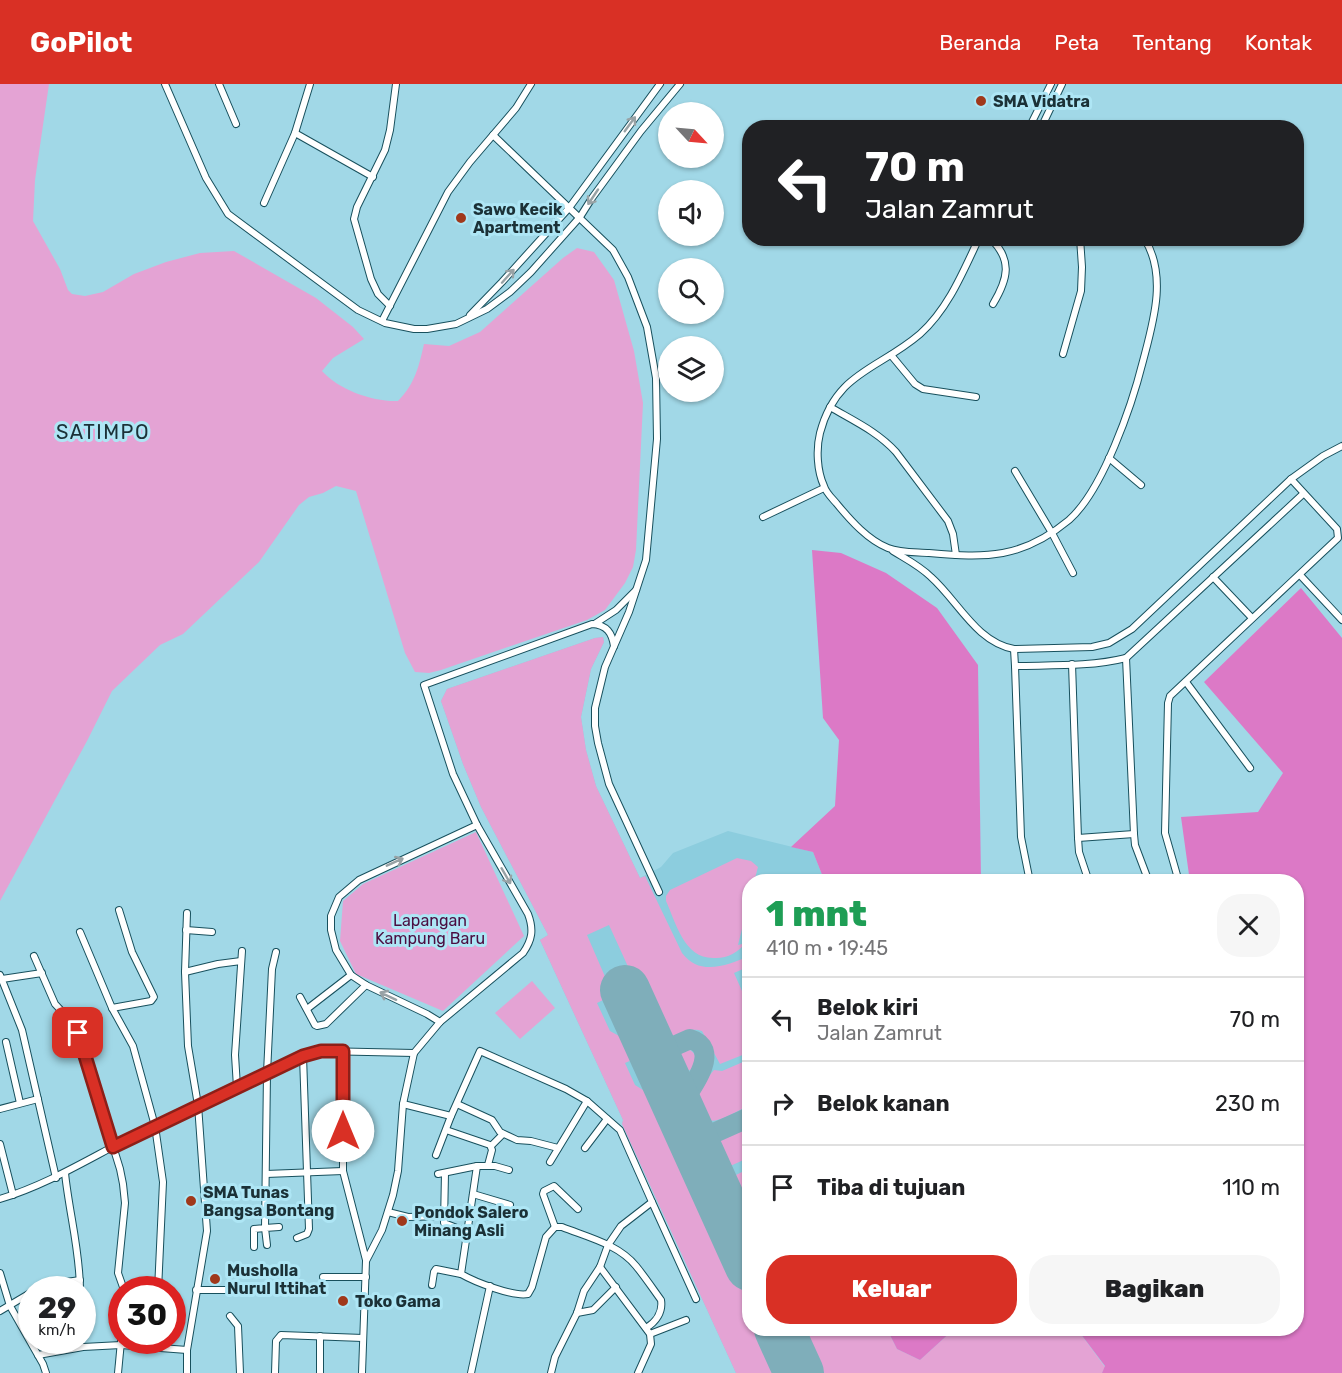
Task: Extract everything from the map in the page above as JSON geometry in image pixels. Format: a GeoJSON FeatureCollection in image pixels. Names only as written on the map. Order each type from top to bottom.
{"type":"FeatureCollection","features":[{"type":"Feature","properties":{"kind":"street"},"geometry":{"type":"LineString","coordinates":[[165,84],[206,178],[228,214],[358,310],[399,326],[427,329],[456,324],[487,309],[510,292],[553,249],[580,217],[641,131],[680,84]]}},
{"type":"Feature","properties":{"kind":"street"},"geometry":{"type":"LineString","coordinates":[[219,84],[236,124]]}},
{"type":"Feature","properties":{"kind":"street"},"geometry":{"type":"LineString","coordinates":[[264,203],[295,133],[310,84]]}},
{"type":"Feature","properties":{"kind":"street"},"geometry":{"type":"LineString","coordinates":[[390,306],[378,294],[375,287],[354,219],[357,207],[385,150],[396,84]]}},
{"type":"Feature","properties":{"kind":"street"},"geometry":{"type":"LineString","coordinates":[[382,321],[448,192],[516,108],[531,84]]}},
{"type":"Feature","properties":{"kind":"street"},"geometry":{"type":"LineString","coordinates":[[467,318],[569,208],[660,84]]}},
{"type":"Feature","properties":{"kind":"street"},"geometry":{"type":"LineString","coordinates":[[1033,120],[1051,84]]}},
{"type":"Feature","properties":{"kind":"street"},"geometry":{"type":"LineString","coordinates":[[1045,120],[1062,84]]}},
{"type":"Feature","properties":{"kind":"street"},"geometry":{"type":"LineString","coordinates":[[295,133],[373,177]]}},
{"type":"Feature","properties":{"kind":"street"},"geometry":{"type":"LineString","coordinates":[[493,135],[613,250],[628,277],[647,327],[656,378],[657,440],[646,560],[638,587],[605,667],[595,708],[595,726],[609,784],[658,892]]}},
{"type":"Feature","properties":{"kind":"street"},"geometry":{"type":"LineString","coordinates":[[975,246],[959,281],[935,318],[920,334],[891,355],[861,372],[836,396],[820,433],[818,454],[824,488],[860,528],[874,540],[918,566],[937,582],[986,637],[1002,647],[1014,649],[1092,647],[1121,637],[1146,617],[1291,479],[1323,456],[1342,446]]}},
{"type":"Feature","properties":{"kind":"street"},"geometry":{"type":"LineString","coordinates":[[993,304],[1004,286],[1006,263],[997,246]]}},
{"type":"Feature","properties":{"kind":"street"},"geometry":{"type":"LineString","coordinates":[[1063,354],[1081,291],[1081,246]]}},
{"type":"Feature","properties":{"kind":"street"},"geometry":{"type":"LineString","coordinates":[[890,549],[956,555],[999,555],[1023,548],[1052,532],[1071,518],[1082,505],[1109,458],[1130,407],[1143,364],[1154,312],[1156,289],[1155,262],[1148,246]]}},
{"type":"Feature","properties":{"kind":"street"},"geometry":{"type":"LineString","coordinates":[[891,355],[915,384],[923,389],[976,397]]}},
{"type":"Feature","properties":{"kind":"street"},"geometry":{"type":"LineString","coordinates":[[830,407],[874,432],[896,452],[948,521],[953,534],[956,555]]}},
{"type":"Feature","properties":{"kind":"street"},"geometry":{"type":"LineString","coordinates":[[1109,458],[1141,485]]}},
{"type":"Feature","properties":{"kind":"street"},"geometry":{"type":"LineString","coordinates":[[1015,471],[1052,532],[1073,573]]}},
{"type":"Feature","properties":{"kind":"street"},"geometry":{"type":"LineString","coordinates":[[1177,874],[1165,833],[1170,696],[1334,543],[1339,534],[1291,479]]}},
{"type":"Feature","properties":{"kind":"street"},"geometry":{"type":"LineString","coordinates":[[763,517],[824,488]]}},
{"type":"Feature","properties":{"kind":"street"},"geometry":{"type":"LineString","coordinates":[[1015,666],[1115,661],[1126,658],[1304,494]]}},
{"type":"Feature","properties":{"kind":"street"},"geometry":{"type":"LineString","coordinates":[[918,566],[920,552]]}},
{"type":"Feature","properties":{"kind":"street"},"geometry":{"type":"LineString","coordinates":[[1300,575],[1342,620]]}},
{"type":"Feature","properties":{"kind":"street"},"geometry":{"type":"LineString","coordinates":[[1213,577],[1252,618]]}},
{"type":"Feature","properties":{"kind":"street"},"geometry":{"type":"LineString","coordinates":[[366,1261],[388,1212],[398,1171],[403,1104],[414,1053],[441,1022],[523,953],[532,935],[532,925],[528,914],[477,825],[453,774],[424,685],[603,620],[638,587]]}},
{"type":"Feature","properties":{"kind":"street"},"geometry":{"type":"LineString","coordinates":[[592,624],[599,624],[608,629],[614,646]]}},
{"type":"Feature","properties":{"kind":"street"},"geometry":{"type":"LineString","coordinates":[[1014,649],[1021,837],[1028,874]]}},
{"type":"Feature","properties":{"kind":"street"},"geometry":{"type":"LineString","coordinates":[[1126,658],[1135,845],[1146,874]]}},
{"type":"Feature","properties":{"kind":"street"},"geometry":{"type":"LineString","coordinates":[[1072,664],[1078,838],[1079,852],[1086,874]]}},
{"type":"Feature","properties":{"kind":"street"},"geometry":{"type":"LineString","coordinates":[[1186,682],[1250,768]]}},
{"type":"Feature","properties":{"kind":"street"},"geometry":{"type":"LineString","coordinates":[[441,1022],[366,985],[351,975],[336,950],[331,930],[331,916],[339,897],[359,880],[477,825]]}},
{"type":"Feature","properties":{"kind":"street"},"geometry":{"type":"LineString","coordinates":[[1078,838],[1134,834]]}},
{"type":"Feature","properties":{"kind":"street"},"geometry":{"type":"LineString","coordinates":[[112,1008],[151,1001],[154,997],[132,952],[119,910]]}},
{"type":"Feature","properties":{"kind":"street"},"geometry":{"type":"LineString","coordinates":[[187,914],[185,972],[189,1056],[198,1105],[207,1231],[187,1350],[187,1373]]}},
{"type":"Feature","properties":{"kind":"street"},"geometry":{"type":"LineString","coordinates":[[186,930],[212,932]]}},
{"type":"Feature","properties":{"kind":"street"},"geometry":{"type":"LineString","coordinates":[[80,932],[112,1008],[133,1046],[155,1126],[163,1182],[159,1276]]}},
{"type":"Feature","properties":{"kind":"street"},"geometry":{"type":"LineString","coordinates":[[237,1087],[235,1055],[242,951]]}},
{"type":"Feature","properties":{"kind":"street"},"geometry":{"type":"LineString","coordinates":[[267,1245],[264,1228],[267,1073],[272,969],[276,952]]}},
{"type":"Feature","properties":{"kind":"street"},"geometry":{"type":"LineString","coordinates":[[34,956],[55,1004],[71,1021],[78,1033],[120,1169],[124,1203],[119,1276]]}},
{"type":"Feature","properties":{"kind":"street"},"geometry":{"type":"LineString","coordinates":[[185,972],[241,961]]}},
{"type":"Feature","properties":{"kind":"street"},"geometry":{"type":"LineString","coordinates":[[42,973],[1,977],[22,1030],[56,1178]]}},
{"type":"Feature","properties":{"kind":"street"},"geometry":{"type":"LineString","coordinates":[[307,1009],[351,975]]}},
{"type":"Feature","properties":{"kind":"street"},"geometry":{"type":"LineString","coordinates":[[300,997],[315,1024],[324,1025],[366,985]]}},
{"type":"Feature","properties":{"kind":"street"},"geometry":{"type":"LineString","coordinates":[[6,1042],[20,1103]]}},
{"type":"Feature","properties":{"kind":"street"},"geometry":{"type":"LineString","coordinates":[[0,1198],[14,1195],[56,1178],[155,1126],[303,1056],[321,1051],[414,1053]]}},
{"type":"Feature","properties":{"kind":"street"},"geometry":{"type":"LineString","coordinates":[[343,1051],[343,1171],[366,1261],[362,1373]]}},
{"type":"Feature","properties":{"kind":"street"},"geometry":{"type":"LineString","coordinates":[[436,1155],[480,1051],[587,1101],[620,1130],[696,1299]]}},
{"type":"Feature","properties":{"kind":"street"},"geometry":{"type":"LineString","coordinates":[[297,1238],[307,1234],[309,1229],[303,1056]]}},
{"type":"Feature","properties":{"kind":"street"},"geometry":{"type":"LineString","coordinates":[[0,1109],[38,1099]]}},
{"type":"Feature","properties":{"kind":"street"},"geometry":{"type":"LineString","coordinates":[[550,1162],[587,1101]]}},
{"type":"Feature","properties":{"kind":"street"},"geometry":{"type":"LineString","coordinates":[[403,1104],[451,1116]]}},
{"type":"Feature","properties":{"kind":"street"},"geometry":{"type":"LineString","coordinates":[[457,1104],[492,1120],[503,1134],[517,1140],[558,1148]]}},
{"type":"Feature","properties":{"kind":"street"},"geometry":{"type":"LineString","coordinates":[[585,1148],[607,1119]]}},
{"type":"Feature","properties":{"kind":"street"},"geometry":{"type":"LineString","coordinates":[[446,1130],[491,1146]]}},
{"type":"Feature","properties":{"kind":"street"},"geometry":{"type":"LineString","coordinates":[[491,1146],[503,1134]]}},
{"type":"Feature","properties":{"kind":"street"},"geometry":{"type":"LineString","coordinates":[[0,1144],[14,1195]]}},
{"type":"Feature","properties":{"kind":"street"},"geometry":{"type":"LineString","coordinates":[[488,1166],[491,1146]]}},
{"type":"Feature","properties":{"kind":"street"},"geometry":{"type":"LineString","coordinates":[[461,1274],[477,1166]]}},
{"type":"Feature","properties":{"kind":"street"},"geometry":{"type":"LineString","coordinates":[[467,1232],[444,1223],[442,1173],[477,1166],[509,1170]]}},
{"type":"Feature","properties":{"kind":"street"},"geometry":{"type":"LineString","coordinates":[[266,1174],[343,1171]]}},
{"type":"Feature","properties":{"kind":"street"},"geometry":{"type":"LineString","coordinates":[[65,1173],[80,1276]]}},
{"type":"Feature","properties":{"kind":"street"},"geometry":{"type":"LineString","coordinates":[[555,1227],[543,1194],[544,1191],[554,1186],[578,1209]]}},
{"type":"Feature","properties":{"kind":"street"},"geometry":{"type":"LineString","coordinates":[[473,1194],[510,1205]]}},
{"type":"Feature","properties":{"kind":"street"},"geometry":{"type":"LineString","coordinates":[[551,1373],[584,1291],[600,1267],[609,1245],[621,1226],[652,1202]]}},
{"type":"Feature","properties":{"kind":"street"},"geometry":{"type":"LineString","coordinates":[[388,1212],[408,1216],[443,1216]]}},
{"type":"Feature","properties":{"kind":"street"},"geometry":{"type":"LineString","coordinates":[[254,1247],[254,1230],[279,1227]]}},
{"type":"Feature","properties":{"kind":"street"},"geometry":{"type":"LineString","coordinates":[[432,1286],[436,1269],[461,1274],[490,1286],[522,1295],[528,1294],[546,1237],[555,1227],[562,1227],[609,1245],[636,1265],[661,1300],[660,1312],[648,1331]]}},
{"type":"Feature","properties":{"kind":"street"},"geometry":{"type":"LineString","coordinates":[[600,1267],[648,1331],[651,1344],[638,1373]]}},
{"type":"Feature","properties":{"kind":"street"},"geometry":{"type":"LineString","coordinates":[[0,1273],[10,1306],[46,1373]]}},
{"type":"Feature","properties":{"kind":"street"},"geometry":{"type":"LineString","coordinates":[[323,1277],[366,1277]]}},
{"type":"Feature","properties":{"kind":"street"},"geometry":{"type":"LineString","coordinates":[[471,1373],[490,1286]]}},
{"type":"Feature","properties":{"kind":"street"},"geometry":{"type":"LineString","coordinates":[[577,1313],[593,1310],[616,1287]]}},
{"type":"Feature","properties":{"kind":"street"},"geometry":{"type":"LineString","coordinates":[[196,1290],[230,1290]]}},
{"type":"Feature","properties":{"kind":"street"},"geometry":{"type":"LineString","coordinates":[[0,1311],[18,1301]]}},
{"type":"Feature","properties":{"kind":"street"},"geometry":{"type":"LineString","coordinates":[[230,1316],[238,1326],[240,1373]]}},
{"type":"Feature","properties":{"kind":"street"},"geometry":{"type":"LineString","coordinates":[[648,1331],[686,1320]]}},
{"type":"Feature","properties":{"kind":"street"},"geometry":{"type":"LineString","coordinates":[[275,1373],[276,1341],[279,1336],[363,1338]]}},
{"type":"Feature","properties":{"kind":"street"},"geometry":{"type":"LineString","coordinates":[[320,1336],[320,1373]]}},
{"type":"Feature","properties":{"kind":"street"},"geometry":{"type":"LineString","coordinates":[[38,1355],[42,1354]]}},
{"type":"Feature","properties":{"kind":"street"},"geometry":{"type":"LineString","coordinates":[[118,1373],[120,1354]]}},
{"type":"Feature","properties":{"kind":"shaded area"},"geometry":{"type":"Polygon","coordinates":[[[812,550],[841,553],[886,573],[937,608],[978,665],[981,874],[822,874],[813,852],[791,847],[835,806],[839,740],[823,718],[812,550]]]}},
{"type":"Feature","properties":{"kind":"shaded area"},"geometry":{"type":"Polygon","coordinates":[[[1301,588],[1342,638],[1342,1373],[1102,1373],[1105,1366],[1082,1336],[1304,1336],[1304,874],[1189,874],[1181,817],[1258,812],[1283,773],[1204,682],[1301,588]]]}},
{"type":"Feature","properties":{"kind":"shaded area"},"geometry":{"type":"Polygon","coordinates":[[[603,637],[604,642],[591,669],[581,717],[586,750],[596,786],[640,878],[661,867],[673,853],[728,831],[813,852],[822,874],[742,874],[742,1336],[831,1336],[848,1373],[736,1373],[540,940],[548,935],[481,807],[441,701],[447,689],[603,637]]]}},
{"type":"Feature","properties":{"kind":"shaded area"},"geometry":{"type":"Polygon","coordinates":[[[890,1336],[946,1336],[920,1360],[897,1349],[890,1336]]]}},
{"type":"Feature","properties":{"kind":"green space"},"geometry":{"type":"Polygon","coordinates":[[[0,84],[49,84],[35,180],[33,221],[72,294],[85,296],[103,292],[134,274],[166,262],[200,253],[234,251],[316,298],[353,327],[364,339],[333,358],[322,371],[329,378],[357,394],[398,401],[412,381],[424,344],[449,346],[480,332],[577,248],[594,252],[614,280],[634,351],[643,403],[636,550],[633,567],[625,583],[605,610],[587,620],[441,670],[429,673],[415,672],[405,653],[356,491],[336,486],[309,497],[299,505],[259,562],[183,634],[160,645],[112,691],[0,901],[0,84]]]}},
{"type":"Feature","properties":{"kind":"green space"},"geometry":{"type":"Polygon","coordinates":[[[603,637],[604,642],[591,669],[581,717],[586,750],[596,786],[640,878],[645,876],[682,953],[697,965],[705,967],[714,967],[742,959],[742,970],[734,973],[742,991],[742,1055],[720,1064],[702,1031],[697,1030],[677,1034],[662,1041],[609,925],[587,935],[613,995],[597,1003],[610,1031],[637,1046],[641,1056],[625,1063],[635,1085],[662,1102],[742,1278],[742,1336],[768,1336],[785,1373],[736,1373],[540,940],[548,935],[481,807],[441,701],[447,689],[603,637]]]}},
{"type":"Feature","properties":{"kind":"green space","name":"Lapangan Kampung Baru"},"geometry":{"type":"Polygon","coordinates":[[[476,832],[524,936],[443,1011],[356,974],[340,941],[343,901],[363,884],[476,832]]]}},
{"type":"Feature","properties":{"kind":"green space"},"geometry":{"type":"Polygon","coordinates":[[[737,858],[751,861],[758,867],[756,874],[742,874],[742,929],[738,945],[742,944],[742,946],[727,956],[718,958],[703,956],[695,952],[682,938],[666,901],[670,890],[737,858]]]}},
{"type":"Feature","properties":{"kind":"green space"},"geometry":{"type":"Polygon","coordinates":[[[532,981],[555,1008],[520,1039],[495,1013],[532,981]]]}},
{"type":"Feature","properties":{"kind":"green space"},"geometry":{"type":"Polygon","coordinates":[[[685,1049],[693,1052],[696,1060],[693,1068],[685,1071],[677,1068],[674,1060],[677,1052],[685,1049]]]}},
{"type":"Feature","properties":{"kind":"green space"},"geometry":{"type":"Polygon","coordinates":[[[742,1062],[742,1109],[717,1120],[703,1119],[696,1114],[691,1105],[700,1087],[714,1070],[722,1071],[742,1062]]]}},
{"type":"Feature","properties":{"kind":"green space"},"geometry":{"type":"Polygon","coordinates":[[[742,1125],[742,1161],[726,1168],[718,1164],[712,1151],[717,1139],[742,1125]]]}},
{"type":"Feature","properties":{"kind":"green space"},"geometry":{"type":"Polygon","coordinates":[[[742,1172],[742,1217],[728,1186],[732,1177],[742,1172]]]}},
{"type":"Feature","properties":{"kind":"green space"},"geometry":{"type":"Polygon","coordinates":[[[796,1336],[890,1336],[897,1349],[920,1360],[946,1336],[1082,1336],[1105,1367],[1102,1373],[813,1373],[796,1336]]]}},
{"type":"Feature","properties":{"kind":"taxiway"},"geometry":{"type":"LineString","coordinates":[[654,1055],[690,1039],[700,1044],[704,1052],[704,1061],[696,1082],[678,1108]]}},
{"type":"Feature","properties":{"kind":"taxiway"},"geometry":{"type":"LineString","coordinates":[[705,1137],[742,1121]]}},
{"type":"Feature","properties":{"kind":"taxiway"},"geometry":{"type":"LineString","coordinates":[[687,1127],[697,1135],[705,1137],[699,1154]]}},
{"type":"Feature","properties":{"kind":"runway"},"geometry":{"type":"LineString","coordinates":[[625,990],[742,1248]]}},
{"type":"Feature","properties":{"kind":"runway"},"geometry":{"type":"LineString","coordinates":[[782,1336],[799,1373]]}},
{"type":"Feature","properties":{"kind":"place","name":"SMA Vidatra"},"geometry":{"type":"Point","coordinates":[981,101]}},
{"type":"Feature","properties":{"kind":"place","name":"Sawo Kecik Apartment"},"geometry":{"type":"Point","coordinates":[461,218]}},
{"type":"Feature","properties":{"kind":"place","name":"SMA Tunas Bangsa Bontang"},"geometry":{"type":"Point","coordinates":[191,1201]}},
{"type":"Feature","properties":{"kind":"place","name":"Pondok Salero Minang Asli"},"geometry":{"type":"Point","coordinates":[402,1221]}},
{"type":"Feature","properties":{"kind":"place","name":"Musholla Nurul Ittihat"},"geometry":{"type":"Point","coordinates":[215,1279]}},
{"type":"Feature","properties":{"kind":"place","name":"Toko Gama"},"geometry":{"type":"Point","coordinates":[343,1301]}},
{"type":"Feature","properties":{"kind":"district","name":"SATIMPO"},"geometry":{"type":"Point","coordinates":[103,432]}},
{"type":"Feature","properties":{"kind":"route"},"geometry":{"type":"LineString","coordinates":[[78,1033],[113,1147],[303,1056],[321,1051],[343,1051],[343,1131]]}}]}
